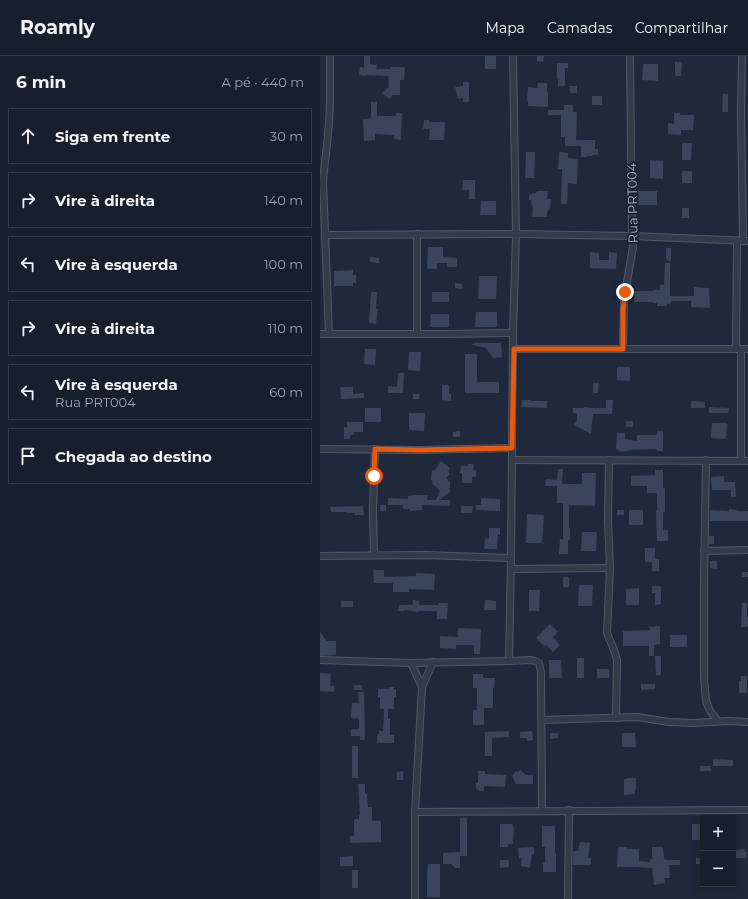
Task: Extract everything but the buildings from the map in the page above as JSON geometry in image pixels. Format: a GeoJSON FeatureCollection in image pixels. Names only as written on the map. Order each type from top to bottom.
{"type":"FeatureCollection","features":[{"type":"Feature","properties":{"kind":"street"},"geometry":{"type":"LineString","coordinates":[[329,334],[323,250],[325,235],[322,162],[329,126],[330,56]]}},
{"type":"Feature","properties":{"kind":"street"},"geometry":{"type":"LineString","coordinates":[[509,661],[513,333],[516,234],[513,56]]}},
{"type":"Feature","properties":{"kind":"street","name":"Rua PRT004"},"geometry":{"type":"LineString","coordinates":[[623,349],[624,299],[633,247],[630,56]]}},
{"type":"Feature","properties":{"kind":"street"},"geometry":{"type":"LineString","coordinates":[[512,460],[745,461],[742,349],[745,155],[741,112],[742,56]]}},
{"type":"Feature","properties":{"kind":"street"},"geometry":{"type":"LineString","coordinates":[[417,234],[417,334]]}},
{"type":"Feature","properties":{"kind":"street"},"geometry":{"type":"LineString","coordinates":[[325,235],[516,234],[632,236],[743,241]]}},
{"type":"Feature","properties":{"kind":"street"},"geometry":{"type":"LineString","coordinates":[[320,334],[513,333]]}},
{"type":"Feature","properties":{"kind":"street"},"geometry":{"type":"LineString","coordinates":[[514,349],[742,349]]}},
{"type":"Feature","properties":{"kind":"street"},"geometry":{"type":"LineString","coordinates":[[320,449],[420,450],[512,448]]}},
{"type":"Feature","properties":{"kind":"street"},"geometry":{"type":"LineString","coordinates":[[374,555],[373,510],[375,449]]}},
{"type":"Feature","properties":{"kind":"street"},"geometry":{"type":"LineString","coordinates":[[609,460],[608,521],[610,568],[607,633],[617,660],[616,718]]}},
{"type":"Feature","properties":{"kind":"street"},"geometry":{"type":"LineString","coordinates":[[706,460],[704,677],[706,700],[710,711],[718,721]]}},
{"type":"Feature","properties":{"kind":"street"},"geometry":{"type":"LineString","coordinates":[[704,551],[748,550]]}},
{"type":"Feature","properties":{"kind":"street"},"geometry":{"type":"LineString","coordinates":[[320,556],[425,555],[511,558]]}},
{"type":"Feature","properties":{"kind":"street"},"geometry":{"type":"LineString","coordinates":[[511,569],[610,568]]}},
{"type":"Feature","properties":{"kind":"street"},"geometry":{"type":"LineString","coordinates":[[320,660],[411,663],[535,661],[540,666],[541,672],[542,810]]}},
{"type":"Feature","properties":{"kind":"street"},"geometry":{"type":"LineString","coordinates":[[415,899],[415,812],[422,687],[433,662]]}},
{"type":"Feature","properties":{"kind":"street"},"geometry":{"type":"LineString","coordinates":[[411,663],[422,687]]}},
{"type":"Feature","properties":{"kind":"street"},"geometry":{"type":"LineString","coordinates":[[706,722],[710,711]]}},
{"type":"Feature","properties":{"kind":"street"},"geometry":{"type":"LineString","coordinates":[[542,720],[637,717],[685,723],[718,721],[748,722]]}},
{"type":"Feature","properties":{"kind":"street"},"geometry":{"type":"LineString","coordinates":[[415,812],[542,810],[748,810]]}},
{"type":"Feature","properties":{"kind":"street"},"geometry":{"type":"LineString","coordinates":[[568,899],[569,810]]}},
{"type":"Feature","properties":{"kind":"route"},"geometry":{"type":"LineString","coordinates":[[374,476],[375,449],[420,450],[512,448],[514,349],[623,349],[623,310],[625,292]]}}]}
